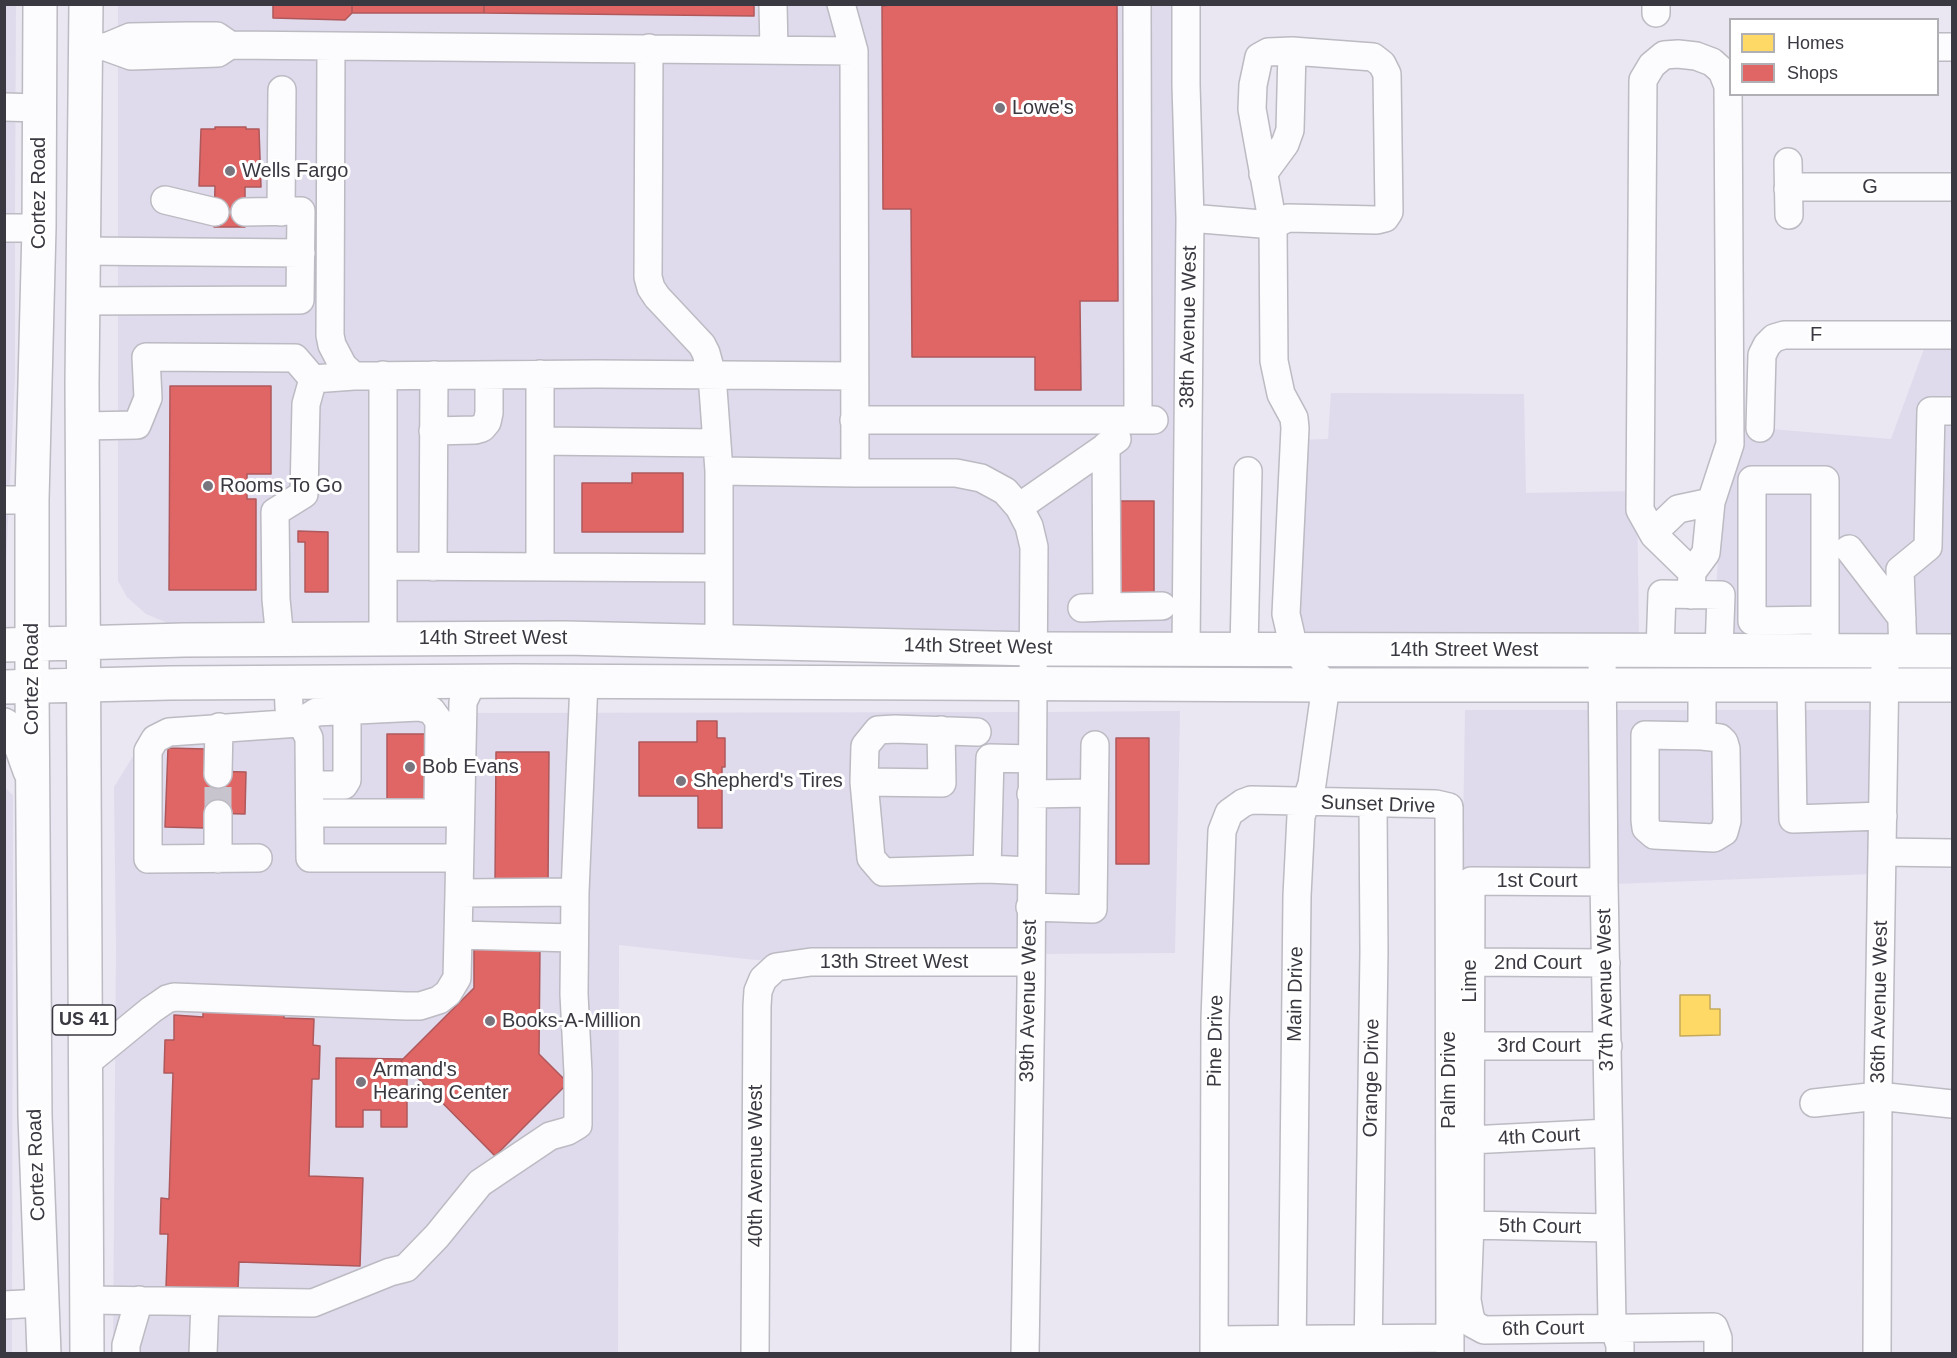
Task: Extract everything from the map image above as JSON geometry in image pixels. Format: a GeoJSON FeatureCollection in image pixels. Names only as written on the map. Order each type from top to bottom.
{"type":"FeatureCollection","features":[{"type":"Feature","properties":{"kind":"main road","name":"Cortez Road"},"geometry":{"type":"LineString","coordinates":[[40,4],[39,228],[18,500],[18,687],[33,779],[35,1116],[44,1353]]}},
{"type":"Feature","properties":{"kind":"main road"},"geometry":{"type":"LineString","coordinates":[[68,4],[96,47]]}},
{"type":"Feature","properties":{"kind":"main road"},"geometry":{"type":"LineString","coordinates":[[82,643],[83,251],[96,47],[86,4]]}},
{"type":"Feature","properties":{"kind":"main road","name":"14th Street West"},"geometry":{"type":"LineString","coordinates":[[18,644],[383,638],[566,638],[1034,649],[1602,651],[1719,650],[1825,635],[1894,651],[1953,651]]}},
{"type":"Feature","properties":{"kind":"main road"},"geometry":{"type":"LineString","coordinates":[[472,682],[484,665],[495,657],[558,654],[663,641]]}},
{"type":"Feature","properties":{"kind":"main road","name":"US 41"},"geometry":{"type":"LineString","coordinates":[[82,643],[87,1353]]}},
{"type":"Feature","properties":{"kind":"main road","name":"14th Street West"},"geometry":{"type":"LineString","coordinates":[[18,687],[288,682],[1953,686]]}},
{"type":"Feature","properties":{"kind":"main road","name":"US 41"},"geometry":{"type":"LineString","coordinates":[[4,725],[21,747],[33,779]]}},
{"type":"Feature","properties":{"kind":"street"},"geometry":{"type":"LineString","coordinates":[[773,4],[774,50]]}},
{"type":"Feature","properties":{"kind":"street"},"geometry":{"type":"LineString","coordinates":[[841,4],[854,51],[855,473]]}},
{"type":"Feature","properties":{"kind":"street"},"geometry":{"type":"LineString","coordinates":[[1137,4],[1146,420]]}},
{"type":"Feature","properties":{"kind":"street","name":"38th Avenue West"},"geometry":{"type":"LineString","coordinates":[[1186,4],[1190,218],[1186,649]]}},
{"type":"Feature","properties":{"kind":"street"},"geometry":{"type":"LineString","coordinates":[[96,47],[131,56],[218,53],[231,45],[854,51]]}},
{"type":"Feature","properties":{"kind":"street"},"geometry":{"type":"LineString","coordinates":[[331,46],[330,334],[332,345],[343,366],[354,376]]}},
{"type":"Feature","properties":{"kind":"street"},"geometry":{"type":"LineString","coordinates":[[649,48],[648,277],[657,297],[702,345],[712,375],[719,471],[719,642]]}},
{"type":"Feature","properties":{"kind":"street"},"geometry":{"type":"LineString","coordinates":[[1190,218],[1272,225],[1288,218],[1377,220],[1385,218],[1389,212],[1387,74],[1383,64],[1373,57],[1292,51],[1268,52],[1259,57],[1253,86],[1252,109],[1272,225],[1274,361],[1281,394],[1294,418],[1295,428],[1286,614],[1294,649],[1326,686]]}},
{"type":"Feature","properties":{"kind":"street"},"geometry":{"type":"LineString","coordinates":[[1263,174],[1285,144],[1290,130],[1292,51]]}},
{"type":"Feature","properties":{"kind":"street"},"geometry":{"type":"LineString","coordinates":[[1660,650],[1662,594],[1692,583],[1706,553],[1712,502],[1730,444],[1728,86],[1722,71],[1712,62],[1696,56],[1664,55],[1652,65],[1643,80],[1640,510],[1653,533],[1692,583],[1721,596],[1719,650]]}},
{"type":"Feature","properties":{"kind":"street"},"geometry":{"type":"LineString","coordinates":[[83,301],[300,300],[301,253],[291,211],[282,90]]}},
{"type":"Feature","properties":{"kind":"street"},"geometry":{"type":"LineString","coordinates":[[4,107],[39,108]]}},
{"type":"Feature","properties":{"kind":"street","name":"G"},"geometry":{"type":"LineString","coordinates":[[1788,162],[1788,202],[1953,187]]}},
{"type":"Feature","properties":{"kind":"street"},"geometry":{"type":"LineString","coordinates":[[165,200],[214,212]]}},
{"type":"Feature","properties":{"kind":"street"},"geometry":{"type":"LineString","coordinates":[[245,212],[330,210]]}},
{"type":"Feature","properties":{"kind":"street"},"geometry":{"type":"LineString","coordinates":[[4,228],[39,228]]}},
{"type":"Feature","properties":{"kind":"street"},"geometry":{"type":"LineString","coordinates":[[83,251],[301,253]]}},
{"type":"Feature","properties":{"kind":"street","name":"F"},"geometry":{"type":"LineString","coordinates":[[1760,428],[1762,355],[1774,338],[1784,335],[1953,335]]}},
{"type":"Feature","properties":{"kind":"street"},"geometry":{"type":"LineString","coordinates":[[82,426],[137,424],[148,398],[146,357],[295,358],[313,379]]}},
{"type":"Feature","properties":{"kind":"street"},"geometry":{"type":"LineString","coordinates":[[313,379],[383,375],[540,374],[854,376]]}},
{"type":"Feature","properties":{"kind":"street"},"geometry":{"type":"LineString","coordinates":[[540,374],[540,567]]}},
{"type":"Feature","properties":{"kind":"street"},"geometry":{"type":"LineString","coordinates":[[383,375],[383,638]]}},
{"type":"Feature","properties":{"kind":"street"},"geometry":{"type":"LineString","coordinates":[[433,567],[434,375]]}},
{"type":"Feature","properties":{"kind":"street"},"geometry":{"type":"LineString","coordinates":[[433,431],[469,431],[482,428],[487,422],[489,413],[489,375]]}},
{"type":"Feature","properties":{"kind":"street"},"geometry":{"type":"LineString","coordinates":[[280,640],[276,599],[275,512],[304,494],[306,404],[313,379]]}},
{"type":"Feature","properties":{"kind":"street","name":"36th Avenue West"},"geometry":{"type":"LineString","coordinates":[[1877,1353],[1878,1096],[1885,686],[1902,618],[1900,570],[1928,547],[1931,411],[1953,411]]}},
{"type":"Feature","properties":{"kind":"street"},"geometry":{"type":"LineString","coordinates":[[854,420],[1188,422]]}},
{"type":"Feature","properties":{"kind":"street"},"geometry":{"type":"LineString","coordinates":[[719,471],[969,475],[981,478],[1005,491],[1019,507],[1146,420]]}},
{"type":"Feature","properties":{"kind":"street"},"geometry":{"type":"LineString","coordinates":[[540,441],[717,443]]}},
{"type":"Feature","properties":{"kind":"street"},"geometry":{"type":"LineString","coordinates":[[1106,446],[1094,607],[1162,606]]}},
{"type":"Feature","properties":{"kind":"street"},"geometry":{"type":"LineString","coordinates":[[1244,649],[1248,471]]}},
{"type":"Feature","properties":{"kind":"street"},"geometry":{"type":"LineString","coordinates":[[1752,480],[1825,480],[1837,534],[1825,635],[1752,621],[1752,480]]}},
{"type":"Feature","properties":{"kind":"street"},"geometry":{"type":"LineString","coordinates":[[1653,533],[1678,509],[1712,502]]}},
{"type":"Feature","properties":{"kind":"street","name":"39th Avenue West"},"geometry":{"type":"LineString","coordinates":[[1019,507],[1029,526],[1034,547],[1025,1353]]}},
{"type":"Feature","properties":{"kind":"street"},"geometry":{"type":"LineString","coordinates":[[1837,534],[1902,618]]}},
{"type":"Feature","properties":{"kind":"street"},"geometry":{"type":"LineString","coordinates":[[383,566],[719,568]]}},
{"type":"Feature","properties":{"kind":"street","name":"37th Avenue West"},"geometry":{"type":"LineString","coordinates":[[1602,651],[1612,1322],[1617,1341]]}},
{"type":"Feature","properties":{"kind":"street"},"geometry":{"type":"LineString","coordinates":[[288,682],[289,708],[309,738],[310,858],[459,858]]}},
{"type":"Feature","properties":{"kind":"street"},"geometry":{"type":"LineString","coordinates":[[449,813],[463,702],[472,682]]}},
{"type":"Feature","properties":{"kind":"street"},"geometry":{"type":"LineString","coordinates":[[86,1300],[313,1303],[390,1272],[406,1268],[437,1236],[480,1183],[550,1136],[568,1131],[578,1125],[574,938],[584,682]]}},
{"type":"Feature","properties":{"kind":"street","name":"Main Drive"},"geometry":{"type":"LineString","coordinates":[[1292,1347],[1297,896],[1301,816],[1312,784],[1326,686]]}},
{"type":"Feature","properties":{"kind":"street"},"geometry":{"type":"LineString","coordinates":[[1701,686],[1701,736]]}},
{"type":"Feature","properties":{"kind":"street"},"geometry":{"type":"LineString","coordinates":[[1791,686],[1793,819],[1883,816]]}},
{"type":"Feature","properties":{"kind":"street"},"geometry":{"type":"LineString","coordinates":[[85,1064],[151,1010],[174,997],[405,1006],[430,1004],[448,993],[457,978],[459,858],[449,813],[439,721],[430,710],[419,707],[316,712],[299,723],[169,732],[155,739],[148,751],[148,859],[258,858]]}},
{"type":"Feature","properties":{"kind":"street"},"geometry":{"type":"LineString","coordinates":[[310,785],[344,785],[347,780],[347,711]]}},
{"type":"Feature","properties":{"kind":"street"},"geometry":{"type":"LineString","coordinates":[[218,774],[219,727]]}},
{"type":"Feature","properties":{"kind":"street"},"geometry":{"type":"LineString","coordinates":[[977,732],[879,730],[865,746],[864,783],[871,858],[883,872],[987,869],[1030,871]]}},
{"type":"Feature","properties":{"kind":"street"},"geometry":{"type":"LineString","coordinates":[[864,783],[942,783],[941,730]]}},
{"type":"Feature","properties":{"kind":"street"},"geometry":{"type":"LineString","coordinates":[[1645,735],[1701,736],[1720,738],[1726,749],[1727,821],[1724,832],[1714,838],[1660,836],[1649,832],[1646,828],[1645,735]]}},
{"type":"Feature","properties":{"kind":"street"},"geometry":{"type":"LineString","coordinates":[[1030,907],[1093,909],[1095,745]]}},
{"type":"Feature","properties":{"kind":"street"},"geometry":{"type":"LineString","coordinates":[[987,869],[990,758],[1032,759]]}},
{"type":"Feature","properties":{"kind":"street"},"geometry":{"type":"LineString","coordinates":[[1031,794],[1093,793]]}},
{"type":"Feature","properties":{"kind":"street","name":"Pine Drive"},"geometry":{"type":"LineString","coordinates":[[1214,1347],[1215,1020],[1223,825],[1228,813],[1251,800],[1307,803]]}},
{"type":"Feature","properties":{"kind":"street","name":"Sunset Drive"},"geometry":{"type":"LineString","coordinates":[[1307,803],[1436,804],[1449,807]]}},
{"type":"Feature","properties":{"kind":"street","name":"Orange Drive"},"geometry":{"type":"LineString","coordinates":[[1368,1346],[1374,952],[1373,803]]}},
{"type":"Feature","properties":{"kind":"street","name":"Palm Drive"},"geometry":{"type":"LineString","coordinates":[[1449,807],[1450,1346]]}},
{"type":"Feature","properties":{"kind":"street"},"geometry":{"type":"LineString","coordinates":[[310,813],[449,813]]}},
{"type":"Feature","properties":{"kind":"street"},"geometry":{"type":"LineString","coordinates":[[218,814],[218,859]]}},
{"type":"Feature","properties":{"kind":"street"},"geometry":{"type":"LineString","coordinates":[[1882,852],[1952,853]]}},
{"type":"Feature","properties":{"kind":"street","name":"1st Court"},"geometry":{"type":"LineString","coordinates":[[1471,881],[1604,882]]}},
{"type":"Feature","properties":{"kind":"street","name":"Lime"},"geometry":{"type":"LineString","coordinates":[[1470,1225],[1471,881]]}},
{"type":"Feature","properties":{"kind":"street"},"geometry":{"type":"LineString","coordinates":[[459,893],[575,892]]}},
{"type":"Feature","properties":{"kind":"street"},"geometry":{"type":"LineString","coordinates":[[458,935],[574,938]]}},
{"type":"Feature","properties":{"kind":"street","name":"13th Street West"},"geometry":{"type":"LineString","coordinates":[[763,979],[776,967],[811,962],[1029,962]]}},
{"type":"Feature","properties":{"kind":"street","name":"2nd Court"},"geometry":{"type":"LineString","coordinates":[[1470,962],[1606,963]]}},
{"type":"Feature","properties":{"kind":"street","name":"40th Avenue West"},"geometry":{"type":"LineString","coordinates":[[755,1353],[757,1006],[758,991],[763,979]]}},
{"type":"Feature","properties":{"kind":"street","name":"3rd Court"},"geometry":{"type":"LineString","coordinates":[[1470,1046],[1608,1046]]}},
{"type":"Feature","properties":{"kind":"street"},"geometry":{"type":"LineString","coordinates":[[1815,1103],[1878,1096],[1953,1104]]}},
{"type":"Feature","properties":{"kind":"street","name":"4th Court"},"geometry":{"type":"LineString","coordinates":[[1470,1140],[1608,1133]]}},
{"type":"Feature","properties":{"kind":"street","name":"5th Court"},"geometry":{"type":"LineString","coordinates":[[1470,1225],[1610,1228]]}},
{"type":"Feature","properties":{"kind":"street","name":"6th Court"},"geometry":{"type":"LineString","coordinates":[[1470,1225],[1467,1300],[1473,1324],[1484,1330],[1521,1342],[1716,1340]]}},
{"type":"Feature","properties":{"kind":"street"},"geometry":{"type":"LineString","coordinates":[[126,1353],[126,1345],[139,1300]]}},
{"type":"Feature","properties":{"kind":"street"},"geometry":{"type":"LineString","coordinates":[[203,1353],[205,1302]]}},
{"type":"Feature","properties":{"kind":"street"},"geometry":{"type":"LineString","coordinates":[[4,1305],[42,1303]]}},
{"type":"Feature","properties":{"kind":"street"},"geometry":{"type":"LineString","coordinates":[[1214,1347],[1450,1346]]}},
{"type":"Feature","properties":{"kind":"shaded area"},"geometry":{"type":"Polygon","coordinates":[[[5,5],[16,5],[15,219],[5,219],[5,5]]]}},
{"type":"Feature","properties":{"kind":"shaded area"},"geometry":{"type":"Polygon","coordinates":[[[118,5],[1175,5],[1179,218],[1174,434],[1173,640],[182,629],[146,614],[127,597],[118,581],[118,5]]]}},
{"type":"Feature","properties":{"kind":"shaded area"},"geometry":{"type":"Polygon","coordinates":[[[4,238],[15,238],[15,374],[5,584],[4,238]]]}},
{"type":"Feature","properties":{"kind":"shaded area"},"geometry":{"type":"Polygon","coordinates":[[[1952,347],[1952,641],[1713,641],[1723,476],[1731,475],[1744,427],[1750,427],[1750,438],[1771,438],[1771,429],[1891,439],[1924,349],[1952,347]]]}},
{"type":"Feature","properties":{"kind":"shaded area"},"geometry":{"type":"Polygon","coordinates":[[[1331,393],[1524,394],[1526,493],[1637,491],[1639,641],[1299,640],[1295,440],[1328,439],[1331,393]]]}},
{"type":"Feature","properties":{"kind":"shaded area"},"geometry":{"type":"Polygon","coordinates":[[[1465,710],[1874,710],[1872,874],[1616,884],[1462,893],[1465,710]]]}},
{"type":"Feature","properties":{"kind":"shaded area"},"geometry":{"type":"Polygon","coordinates":[[[1180,711],[1175,953],[1040,954],[1043,712],[1180,711]]]}},
{"type":"Feature","properties":{"kind":"shaded area"},"geometry":{"type":"Polygon","coordinates":[[[1022,712],[1019,952],[756,960],[619,945],[618,1353],[113,1354],[116,946],[114,787],[153,724],[468,713],[1022,712]]]}},
{"type":"Feature","properties":{"kind":"shaded area"},"geometry":{"type":"Polygon","coordinates":[[[4,787],[13,795],[12,1354],[4,1353],[4,787]]]}},
{"type":"Feature","properties":{"kind":"building: Homes"},"geometry":{"type":"Polygon","coordinates":[[[1680,995],[1710,995],[1710,1009],[1720,1009],[1720,1035],[1680,1036],[1680,995]]]}},
{"type":"Feature","properties":{"kind":"building: Shops"},"geometry":{"type":"Polygon","coordinates":[[[273,4],[352,4],[352,13],[345,20],[273,18],[273,4]]]}},
{"type":"Feature","properties":{"kind":"building: Shops"},"geometry":{"type":"Polygon","coordinates":[[[352,4],[484,4],[484,13],[352,13],[352,4]]]}},
{"type":"Feature","properties":{"kind":"building: Shops"},"geometry":{"type":"Polygon","coordinates":[[[484,4],[754,4],[754,16],[484,13],[484,4]]]}},
{"type":"Feature","properties":{"kind":"building: Shops","name":"Lowe's"},"geometry":{"type":"Polygon","coordinates":[[[900,4],[1117,4],[1118,301],[1080,301],[1081,390],[1035,390],[1035,357],[912,357],[911,209],[883,209],[882,6],[900,4]]]}},
{"type":"Feature","properties":{"kind":"building: Shops","name":"Wells Fargo"},"geometry":{"type":"Polygon","coordinates":[[[215,127],[259,129],[261,187],[245,187],[245,227],[214,227],[215,186],[199,186],[201,129],[215,129],[215,127]]]}},
{"type":"Feature","properties":{"kind":"building: Shops","name":"Rooms To Go"},"geometry":{"type":"Polygon","coordinates":[[[170,386],[271,386],[271,474],[247,474],[247,499],[256,499],[256,590],[169,590],[170,386]]]}},
{"type":"Feature","properties":{"kind":"building: Shops"},"geometry":{"type":"Polygon","coordinates":[[[632,473],[683,473],[683,532],[582,532],[582,483],[632,483],[632,473]]]}},
{"type":"Feature","properties":{"kind":"building: Shops"},"geometry":{"type":"Polygon","coordinates":[[[1115,501],[1154,501],[1154,593],[1115,593],[1115,501]]]}},
{"type":"Feature","properties":{"kind":"building: Shops"},"geometry":{"type":"Polygon","coordinates":[[[298,531],[328,532],[328,592],[305,592],[305,542],[298,542],[298,531]]]}},
{"type":"Feature","properties":{"kind":"building: Shops","name":"Shepherd's Tires"},"geometry":{"type":"Polygon","coordinates":[[[697,721],[717,721],[717,738],[725,738],[725,767],[722,767],[722,828],[698,828],[698,796],[639,796],[639,742],[697,742],[697,721]]]}},
{"type":"Feature","properties":{"kind":"building: Shops","name":"Bob Evans"},"geometry":{"type":"Polygon","coordinates":[[[387,734],[433,734],[433,800],[387,800],[387,734]]]}},
{"type":"Feature","properties":{"kind":"building: Shops"},"geometry":{"type":"Polygon","coordinates":[[[1116,738],[1149,738],[1149,864],[1116,864],[1116,738]]]}},
{"type":"Feature","properties":{"kind":"building: Shops"},"geometry":{"type":"Polygon","coordinates":[[[168,748],[206,749],[206,771],[246,772],[245,814],[205,813],[204,828],[165,827],[168,748]]]}},
{"type":"Feature","properties":{"kind":"building: Shops"},"geometry":{"type":"Polygon","coordinates":[[[496,752],[549,752],[548,885],[495,884],[496,752]]]}},
{"type":"Feature","properties":{"kind":"building: Shops","name":"Books-A-Million"},"geometry":{"type":"Polygon","coordinates":[[[474,945],[540,946],[539,1054],[568,1083],[495,1156],[401,1061],[474,988],[474,945]]]}},
{"type":"Feature","properties":{"kind":"building: Shops"},"geometry":{"type":"Polygon","coordinates":[[[203,1010],[284,1012],[284,1018],[314,1019],[313,1045],[320,1046],[319,1079],[312,1079],[309,1176],[363,1178],[360,1266],[239,1262],[238,1289],[166,1287],[168,1234],[160,1234],[161,1198],[169,1199],[173,1073],[164,1073],[165,1040],[174,1040],[174,1015],[203,1017],[203,1010]]]}},
{"type":"Feature","properties":{"kind":"building: Shops"},"geometry":{"type":"Polygon","coordinates":[[[336,1058],[403,1059],[401,1061],[407,1068],[407,1127],[381,1127],[381,1110],[363,1110],[363,1127],[336,1127],[336,1058]]]}},
{"type":"Feature","properties":{"kind":"tunnel"},"geometry":{"type":"LineString","coordinates":[[218,774],[218,814]]}},
{"type":"Feature","properties":{"kind":"place","name":"Lowe's"},"geometry":{"type":"Point","coordinates":[1000,108]}},
{"type":"Feature","properties":{"kind":"place","name":"Wells Fargo"},"geometry":{"type":"Point","coordinates":[230,171]}},
{"type":"Feature","properties":{"kind":"place","name":"Rooms To Go"},"geometry":{"type":"Point","coordinates":[208,486]}},
{"type":"Feature","properties":{"kind":"place","name":"Bob Evans"},"geometry":{"type":"Point","coordinates":[410,767]}},
{"type":"Feature","properties":{"kind":"place","name":"Shepherd's Tires"},"geometry":{"type":"Point","coordinates":[681,781]}},
{"type":"Feature","properties":{"kind":"place","name":"Books-A-Million"},"geometry":{"type":"Point","coordinates":[490,1021]}},
{"type":"Feature","properties":{"kind":"place","name":"Armand's Hearing Center"},"geometry":{"type":"Point","coordinates":[361,1082]}}]}
